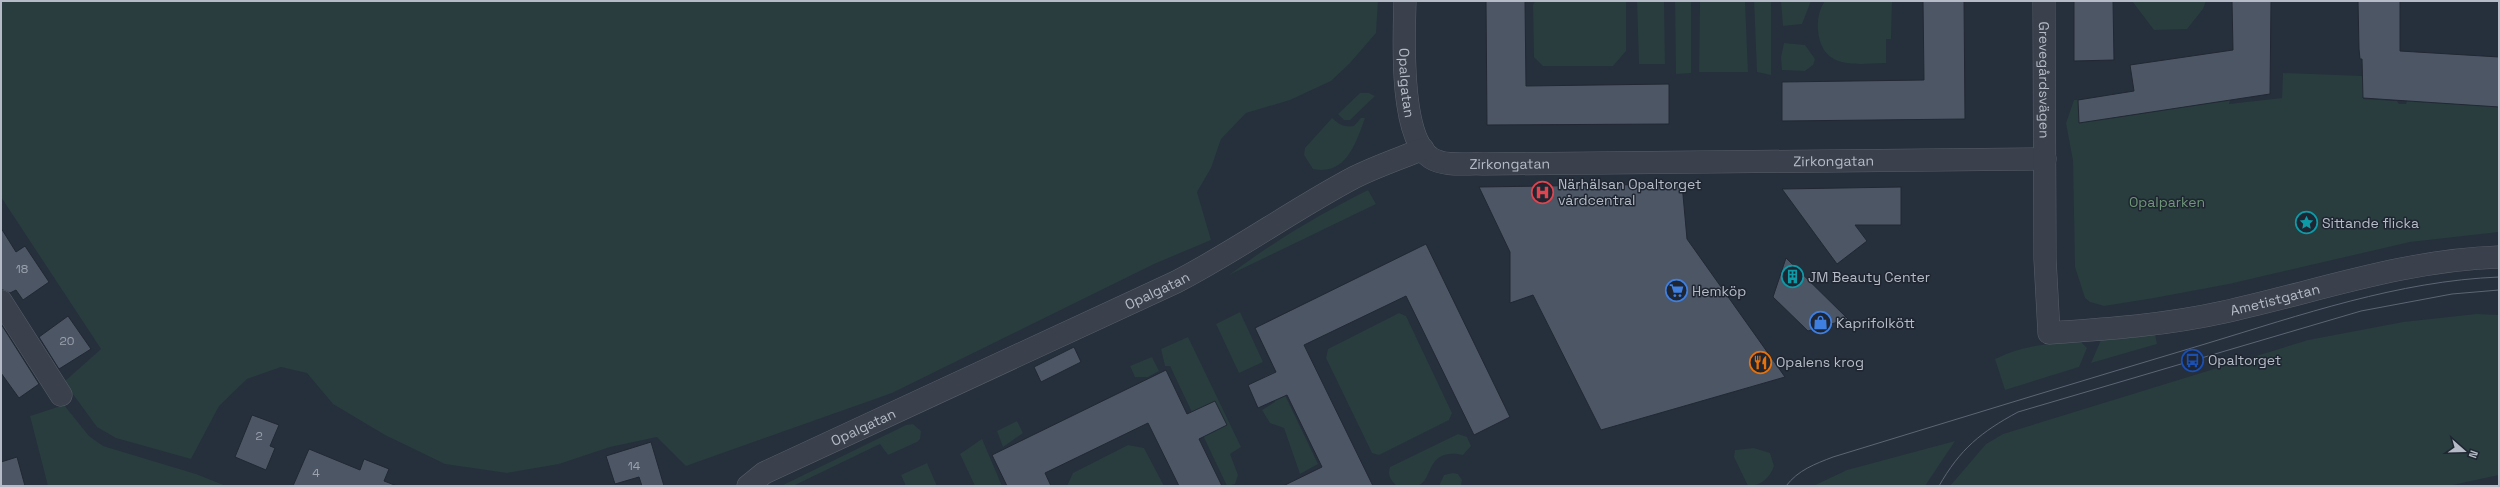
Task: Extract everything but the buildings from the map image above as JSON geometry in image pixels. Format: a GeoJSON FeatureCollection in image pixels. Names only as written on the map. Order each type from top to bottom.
{"type":"FeatureCollection","features":[{"type":"Feature","properties":{"kind":"street","name":"Opalgatan"},"geometry":{"type":"LineString","coordinates":[[748,486],[764,473],[1176,282],[1214,263],[1335,188],[1358,176],[1423,149],[1415,133],[1408,107],[1405,72],[1405,1]]}},
{"type":"Feature","properties":{"kind":"street","name":"Grevegårdsvägen"},"geometry":{"type":"LineString","coordinates":[[2044,1],[2045,159]]}},
{"type":"Feature","properties":{"kind":"street","name":"Zirkongatan"},"geometry":{"type":"LineString","coordinates":[[1423,149],[1431,158],[1448,162],[2045,159]]}},
{"type":"Feature","properties":{"kind":"street","name":"Ametistgatan"},"geometry":{"type":"LineString","coordinates":[[2045,159],[2045,259],[2049,333],[2115,328],[2186,319],[2255,305],[2404,268],[2441,262],[2499,257]]}},
{"type":"Feature","properties":{"kind":"street"},"geometry":{"type":"LineString","coordinates":[[1,301],[61,395]]}},
{"type":"Feature","properties":{"kind":"green space"},"geometry":{"type":"Polygon","coordinates":[[[1,1],[1378,1],[1376,33],[1350,63],[1331,81],[1290,100],[1246,113],[1221,139],[1211,168],[1197,192],[1211,240],[1154,264],[892,393],[686,466],[657,437],[610,447],[559,464],[507,473],[445,464],[385,435],[333,404],[307,373],[281,367],[247,379],[219,406],[191,459],[116,438],[97,427],[64,382],[101,349],[1,197],[1,1]]]}},
{"type":"Feature","properties":{"kind":"green space"},"geometry":{"type":"Polygon","coordinates":[[[1535,1],[1626,1],[1626,51],[1613,66],[1543,66],[1534,57],[1533,5],[1535,1]]]}},
{"type":"Feature","properties":{"kind":"green space"},"geometry":{"type":"Polygon","coordinates":[[[1637,1],[1664,1],[1665,64],[1639,64],[1637,1]]]}},
{"type":"Feature","properties":{"kind":"green space"},"geometry":{"type":"Polygon","coordinates":[[[1675,1],[1691,1],[1691,73],[1676,74],[1675,1]]]}},
{"type":"Feature","properties":{"kind":"green space"},"geometry":{"type":"Polygon","coordinates":[[[1700,1],[1745,1],[1748,72],[1699,72],[1700,1]]]}},
{"type":"Feature","properties":{"kind":"green space"},"geometry":{"type":"Polygon","coordinates":[[[1754,1],[1771,1],[1771,75],[1757,72],[1754,1]]]}},
{"type":"Feature","properties":{"kind":"green space"},"geometry":{"type":"Polygon","coordinates":[[[1781,1],[1811,1],[1802,24],[1783,26],[1781,1]]]}},
{"type":"Feature","properties":{"kind":"green space"},"geometry":{"type":"Polygon","coordinates":[[[1825,1],[1892,1],[1891,39],[1886,39],[1886,63],[1852,64],[1833,59],[1826,53],[1821,44],[1818,31],[1818,19],[1825,1]]]}},
{"type":"Feature","properties":{"kind":"green space"},"geometry":{"type":"Polygon","coordinates":[[[2132,1],[2206,1],[2203,9],[2187,29],[2154,30],[2132,1]]]}},
{"type":"Feature","properties":{"kind":"green space"},"geometry":{"type":"Polygon","coordinates":[[[1784,43],[1805,45],[1815,59],[1813,65],[1805,71],[1782,70],[1781,57],[1784,43]]]}},
{"type":"Feature","properties":{"kind":"green space","name":"Opalparken"},"geometry":{"type":"Polygon","coordinates":[[[2283,73],[2363,76],[2363,99],[2397,101],[2399,104],[2406,104],[2407,101],[2499,107],[2499,232],[2410,242],[2229,284],[2104,306],[2090,302],[2085,298],[2075,267],[2073,161],[2066,123],[2074,100],[2078,100],[2113,118],[2230,100],[2229,104],[2282,98],[2283,73]]]}},
{"type":"Feature","properties":{"kind":"green space"},"geometry":{"type":"Polygon","coordinates":[[[1360,93],[1369,93],[1375,96],[1350,120],[1344,120],[1338,114],[1360,93]]]}},
{"type":"Feature","properties":{"kind":"green space"},"geometry":{"type":"Polygon","coordinates":[[[1332,118],[1344,126],[1354,126],[1361,118],[1365,118],[1358,138],[1348,156],[1342,163],[1334,168],[1324,170],[1313,169],[1304,155],[1305,148],[1332,118]]]}},
{"type":"Feature","properties":{"kind":"green space"},"geometry":{"type":"Polygon","coordinates":[[[1368,190],[1376,204],[1229,275],[1262,251],[1296,230],[1331,209],[1368,190]]]}},
{"type":"Feature","properties":{"kind":"green space"},"geometry":{"type":"Polygon","coordinates":[[[1240,312],[1263,362],[1239,373],[1216,324],[1240,312]]]}},
{"type":"Feature","properties":{"kind":"green space"},"geometry":{"type":"Polygon","coordinates":[[[1399,313],[1406,316],[1452,413],[1449,420],[1379,455],[1372,453],[1326,358],[1328,349],[1399,313]]]}},
{"type":"Feature","properties":{"kind":"green space"},"geometry":{"type":"Polygon","coordinates":[[[2476,314],[2499,315],[2499,475],[2448,486],[1950,486],[1986,444],[2003,434],[2308,340],[2403,322],[2476,314]]]}},
{"type":"Feature","properties":{"kind":"green space"},"geometry":{"type":"Polygon","coordinates":[[[2155,334],[2157,344],[2091,363],[2101,340],[2155,334]]]}},
{"type":"Feature","properties":{"kind":"green space"},"geometry":{"type":"Polygon","coordinates":[[[1188,337],[1241,447],[1230,454],[1238,475],[1235,484],[1227,486],[1170,366],[1165,366],[1161,349],[1188,337]]]}},
{"type":"Feature","properties":{"kind":"green space"},"geometry":{"type":"Polygon","coordinates":[[[2081,342],[2087,348],[2079,367],[2005,390],[1995,359],[2017,350],[2037,346],[2081,342]]]}},
{"type":"Feature","properties":{"kind":"green space"},"geometry":{"type":"Polygon","coordinates":[[[1152,357],[1159,371],[1148,377],[1135,377],[1130,366],[1152,357]]]}},
{"type":"Feature","properties":{"kind":"green space"},"geometry":{"type":"Polygon","coordinates":[[[1274,372],[1318,464],[1300,474],[1284,428],[1270,423],[1262,410],[1275,402],[1265,376],[1274,372]]]}},
{"type":"Feature","properties":{"kind":"green space"},"geometry":{"type":"Polygon","coordinates":[[[64,405],[89,436],[103,446],[196,474],[226,486],[48,486],[30,416],[64,405]]]}},
{"type":"Feature","properties":{"kind":"green space"},"geometry":{"type":"Polygon","coordinates":[[[1017,421],[1023,433],[1003,447],[997,431],[1017,421]]]}},
{"type":"Feature","properties":{"kind":"green space"},"geometry":{"type":"Polygon","coordinates":[[[913,424],[921,431],[920,439],[917,442],[888,455],[880,444],[793,486],[781,486],[906,425],[913,424]]]}},
{"type":"Feature","properties":{"kind":"green space"},"geometry":{"type":"Polygon","coordinates":[[[1458,434],[1467,437],[1471,446],[1463,455],[1451,454],[1442,456],[1432,465],[1427,477],[1419,485],[1397,486],[1391,480],[1389,475],[1390,467],[1458,434]]]}},
{"type":"Feature","properties":{"kind":"green space"},"geometry":{"type":"Polygon","coordinates":[[[982,439],[1002,486],[975,486],[960,454],[982,439]]]}},
{"type":"Feature","properties":{"kind":"green space"},"geometry":{"type":"Polygon","coordinates":[[[1955,441],[1925,486],[1813,486],[1847,470],[1955,441]]]}},
{"type":"Feature","properties":{"kind":"green space"},"geometry":{"type":"Polygon","coordinates":[[[1128,445],[1144,448],[1164,486],[1067,486],[1073,473],[1128,445]]]}},
{"type":"Feature","properties":{"kind":"green space"},"geometry":{"type":"Polygon","coordinates":[[[1754,448],[1770,453],[1774,466],[1767,478],[1761,483],[1748,486],[1734,457],[1735,450],[1754,448]]]}},
{"type":"Feature","properties":{"kind":"green space"},"geometry":{"type":"Polygon","coordinates":[[[927,463],[937,486],[906,486],[901,475],[927,463]]]}},
{"type":"Feature","properties":{"kind":"green space"},"geometry":{"type":"Polygon","coordinates":[[[1453,473],[1458,474],[1462,480],[1461,486],[1439,486],[1444,475],[1453,473]]]}},
{"type":"Feature","properties":{"kind":"tram line"},"geometry":{"type":"LineString","coordinates":[[1786,486],[1801,472],[1813,465],[1833,457],[2314,311],[2387,292],[2424,285],[2499,277]]}},
{"type":"Feature","properties":{"kind":"tram line"},"geometry":{"type":"LineString","coordinates":[[1939,486],[1955,462],[1972,443],[1982,434],[2018,412],[2361,311],[2452,294],[2499,290]]}},
{"type":"Feature","properties":{"kind":"place","name":"Närhälsan Opaltorget vårdcentral"},"geometry":{"type":"Point","coordinates":[1543,192]}},
{"type":"Feature","properties":{"kind":"place","name":"Sittande flicka"},"geometry":{"type":"Point","coordinates":[2307,223]}},
{"type":"Feature","properties":{"kind":"place","name":"JM Beauty Center"},"geometry":{"type":"Point","coordinates":[1793,277]}},
{"type":"Feature","properties":{"kind":"place","name":"Hemköp"},"geometry":{"type":"Point","coordinates":[1677,291]}},
{"type":"Feature","properties":{"kind":"place","name":"Kaprifolkött"},"geometry":{"type":"Point","coordinates":[1820,323]}},
{"type":"Feature","properties":{"kind":"place","name":"Opaltorget"},"geometry":{"type":"Point","coordinates":[2192,360]}},
{"type":"Feature","properties":{"kind":"place","name":"Opalens krog"},"geometry":{"type":"Point","coordinates":[1761,362]}}]}
